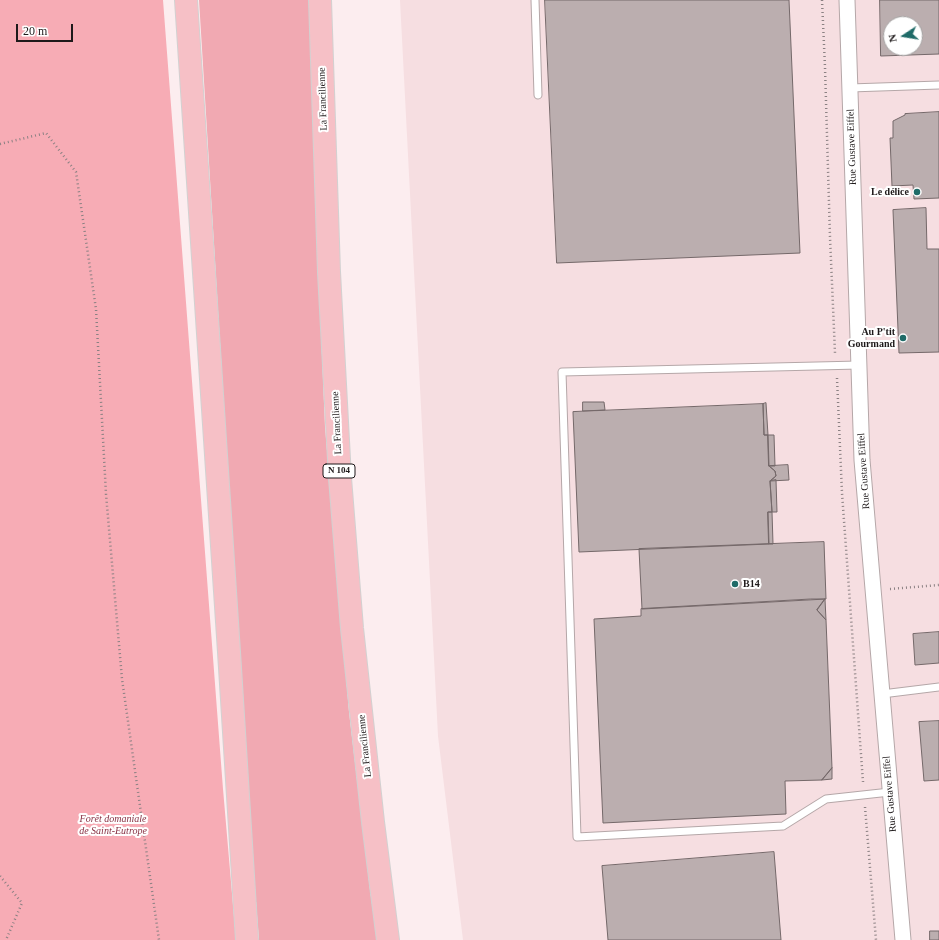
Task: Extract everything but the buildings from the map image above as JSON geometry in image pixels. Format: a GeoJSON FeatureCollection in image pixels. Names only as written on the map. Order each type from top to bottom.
{"type":"FeatureCollection","features":[{"type":"Feature","properties":{"kind":"highway"},"geometry":{"type":"LineString","coordinates":[[186,0],[247,940]]}},
{"type":"Feature","properties":{"kind":"highway","name":"La Francilienne"},"geometry":{"type":"LineString","coordinates":[[320,0],[329,272],[340,478],[352,628],[373,822],[388,940]]}},
{"type":"Feature","properties":{"kind":"street","name":"Rue Gustave Eiffel"},"geometry":{"type":"LineString","coordinates":[[847,0],[862,460],[903,940]]}},
{"type":"Feature","properties":{"kind":"lane"},"geometry":{"type":"LineString","coordinates":[[535,0],[538,95]]}},
{"type":"Feature","properties":{"kind":"lane"},"geometry":{"type":"LineString","coordinates":[[850,88],[939,85]]}},
{"type":"Feature","properties":{"kind":"lane"},"geometry":{"type":"LineString","coordinates":[[859,365],[562,372],[577,837],[783,826],[826,800],[890,792]]}},
{"type":"Feature","properties":{"kind":"lane"},"geometry":{"type":"LineString","coordinates":[[882,694],[939,687]]}},
{"type":"Feature","properties":{"kind":"path"},"geometry":{"type":"LineString","coordinates":[[0,144],[46,133],[76,172],[96,309],[106,494],[122,679],[159,940]]}},
{"type":"Feature","properties":{"kind":"path"},"geometry":{"type":"LineString","coordinates":[[873,591],[939,585]]}},
{"type":"Feature","properties":{"kind":"path"},"geometry":{"type":"LineString","coordinates":[[0,876],[22,903],[6,940]]}},
{"type":"Feature","properties":{"kind":"shaded area"},"geometry":{"type":"Polygon","coordinates":[[[199,0],[309,0],[325,427],[349,712],[377,940],[259,940],[248,798],[199,0]]]}},
{"type":"Feature","properties":{"kind":"shaded area"},"geometry":{"type":"Polygon","coordinates":[[[400,0],[939,0],[939,940],[463,940],[438,736],[400,0]]]}},
{"type":"Feature","properties":{"kind":"green space","name":"Forêt domaniale de Saint-Eutrope"},"geometry":{"type":"Polygon","coordinates":[[[0,0],[163,0],[223,789],[236,940],[0,940],[0,0]]]}},
{"type":"Feature","properties":{"kind":"place","name":"Le délice"},"geometry":{"type":"Point","coordinates":[917,192]}},
{"type":"Feature","properties":{"kind":"place","name":"Au P'tit Gourmand"},"geometry":{"type":"Point","coordinates":[903,338]}},
{"type":"Feature","properties":{"kind":"place","name":"B14"},"geometry":{"type":"Point","coordinates":[735,584]}}]}
